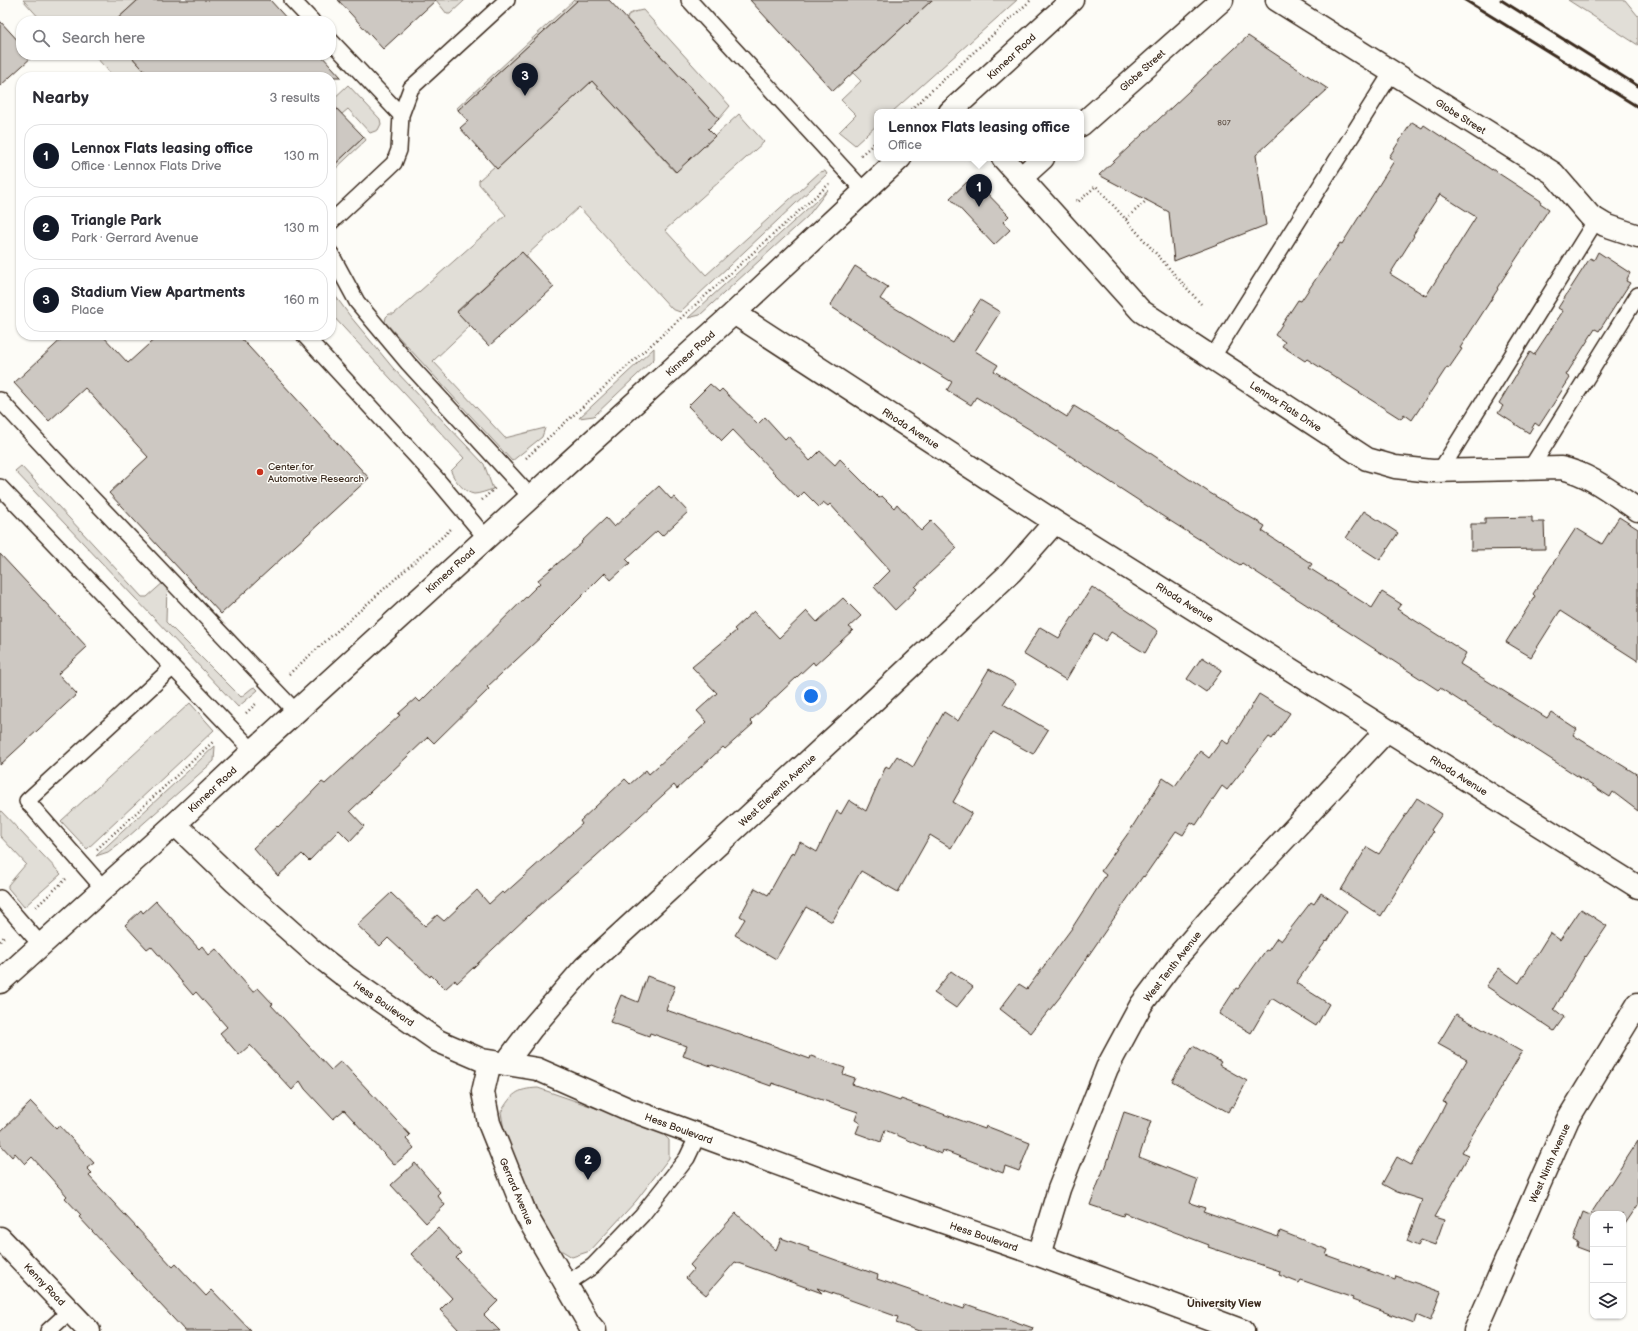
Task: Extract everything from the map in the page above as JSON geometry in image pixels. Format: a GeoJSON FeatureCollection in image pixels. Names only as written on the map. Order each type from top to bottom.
{"type":"FeatureCollection","features":[{"type":"Feature","properties":{"kind":"street","name":"Kinnear Road"},"geometry":{"type":"LineString","coordinates":[[957,109],[1072,0]]}},
{"type":"Feature","properties":{"kind":"street","name":"Globe Street"},"geometry":{"type":"LineString","coordinates":[[1084,122],[1222,0]]}},
{"type":"Feature","properties":{"kind":"street","name":"Globe Street"},"geometry":{"type":"LineString","coordinates":[[1278,0],[1553,173],[1590,216],[1596,220],[1638,236]]}},
{"type":"Feature","properties":{"kind":"street","name":"Kinnear Road"},"geometry":{"type":"LineString","coordinates":[[0,982],[104,889],[253,751],[734,313],[897,161]]}},
{"type":"Feature","properties":{"kind":"street","name":"Lennox Flats Drive"},"geometry":{"type":"LineString","coordinates":[[1006,161],[1141,310],[1367,459],[1395,468],[1440,471],[1500,471],[1530,468],[1561,468],[1585,476],[1638,510]]}},
{"type":"Feature","properties":{"kind":"street"},"geometry":{"type":"LineString","coordinates":[[1021,178],[1040,161]]}},
{"type":"Feature","properties":{"kind":"street","name":"Rhoda Avenue"},"geometry":{"type":"LineString","coordinates":[[734,313],[1055,522],[1638,887]]}},
{"type":"Feature","properties":{"kind":"street","name":"West Eleventh Avenue"},"geometry":{"type":"LineString","coordinates":[[498,1063],[532,1028],[585,967],[860,714],[1011,572],[1055,522]]}},
{"type":"Feature","properties":{"kind":"street","name":"West Tenth Avenue"},"geometry":{"type":"LineString","coordinates":[[1039,1255],[1059,1189],[1107,1068],[1141,1005],[1177,957],[1216,912],[1387,730]]}},
{"type":"Feature","properties":{"kind":"street","name":"Hess Boulevard"},"geometry":{"type":"LineString","coordinates":[[175,824],[235,882],[315,952],[346,977],[438,1041],[482,1060],[537,1069],[628,1109],[822,1180],[1039,1255],[1236,1330]]}},
{"type":"Feature","properties":{"kind":"street","name":"West Ninth Avenue"},"geometry":{"type":"LineString","coordinates":[[1475,1331],[1568,1119],[1638,1004]]}},
{"type":"Feature","properties":{"kind":"street","name":"Gerrard Avenue"},"geometry":{"type":"LineString","coordinates":[[498,1063],[483,1092],[489,1123],[526,1215],[589,1324],[595,1331]]}},
{"type":"Feature","properties":{"kind":"street","name":"Kenny Road"},"geometry":{"type":"LineString","coordinates":[[0,1238],[89,1331]]}},
{"type":"Feature","properties":{"kind":"lane"},"geometry":{"type":"LineString","coordinates":[[292,0],[307,16]]}},
{"type":"Feature","properties":{"kind":"lane"},"geometry":{"type":"LineString","coordinates":[[336,217],[394,163],[399,150],[401,115],[411,88],[507,0]]}},
{"type":"Feature","properties":{"kind":"lane"},"geometry":{"type":"LineString","coordinates":[[689,0],[864,191]]}},
{"type":"Feature","properties":{"kind":"lane"},"geometry":{"type":"LineString","coordinates":[[336,46],[401,115]]}},
{"type":"Feature","properties":{"kind":"lane"},"geometry":{"type":"LineString","coordinates":[[1212,358],[1392,72]]}},
{"type":"Feature","properties":{"kind":"lane"},"geometry":{"type":"LineString","coordinates":[[1440,471],[1596,220]]}},
{"type":"Feature","properties":{"kind":"lane"},"geometry":{"type":"LineString","coordinates":[[336,263],[357,302],[408,363],[531,497]]}},
{"type":"Feature","properties":{"kind":"lane"},"geometry":{"type":"LineString","coordinates":[[1530,468],[1638,295]]}},
{"type":"Feature","properties":{"kind":"lane"},"geometry":{"type":"LineString","coordinates":[[309,340],[435,477],[486,538]]}},
{"type":"Feature","properties":{"kind":"lane"},"geometry":{"type":"LineString","coordinates":[[0,400],[296,712]]}},
{"type":"Feature","properties":{"kind":"lane"},"geometry":{"type":"LineString","coordinates":[[0,487],[253,751]]}},
{"type":"Feature","properties":{"kind":"lane"},"geometry":{"type":"LineString","coordinates":[[104,889],[26,801],[173,667]]}},
{"type":"Feature","properties":{"kind":"lane"},"geometry":{"type":"LineString","coordinates":[[0,898],[41,945]]}},
{"type":"Feature","properties":{"kind":"lane"},"geometry":{"type":"LineString","coordinates":[[566,1284],[593,1266],[642,1215],[687,1158],[698,1135]]}},
{"type":"Feature","properties":{"kind":"lane"},"geometry":{"type":"LineString","coordinates":[[48,1331],[70,1311]]}},
{"type":"Feature","properties":{"kind":"path"},"geometry":{"type":"LineString","coordinates":[[911,109],[1031,0]]}},
{"type":"Feature","properties":{"kind":"path"},"geometry":{"type":"LineString","coordinates":[[0,941],[230,727],[467,515],[510,474],[874,144]]}},
{"type":"Feature","properties":{"kind":"path"},"geometry":{"type":"LineString","coordinates":[[1073,196],[1078,202],[1096,186],[1201,304]]}},
{"type":"Feature","properties":{"kind":"path"},"geometry":{"type":"LineString","coordinates":[[1126,219],[1147,200]]}},
{"type":"Feature","properties":{"kind":"shaded area"},"geometry":{"type":"Polygon","coordinates":[[[23,0],[138,0],[120,16],[37,16],[23,0]]]}},
{"type":"Feature","properties":{"kind":"shaded area"},"geometry":{"type":"Polygon","coordinates":[[[436,0],[465,0],[450,14],[447,14],[436,0]]]}},
{"type":"Feature","properties":{"kind":"shaded area"},"geometry":{"type":"Polygon","coordinates":[[[574,0],[578,0],[458,110],[457,108],[574,0]]]}},
{"type":"Feature","properties":{"kind":"shaded area"},"geometry":{"type":"Polygon","coordinates":[[[932,0],[1017,0],[895,109],[874,109],[874,128],[855,145],[839,132],[856,115],[841,100],[861,81],[853,73],[932,0]]]}},
{"type":"Feature","properties":{"kind":"shaded area"},"geometry":{"type":"Polygon","coordinates":[[[1568,0],[1625,0],[1638,16],[1638,45],[1568,0]]]}},
{"type":"Feature","properties":{"kind":"shaded area"},"geometry":{"type":"Polygon","coordinates":[[[643,10],[730,106],[719,119],[627,19],[628,15],[643,10]]]}},
{"type":"Feature","properties":{"kind":"shaded area"},"geometry":{"type":"Polygon","coordinates":[[[99,60],[135,60],[145,72],[109,72],[99,60]]]}},
{"type":"Feature","properties":{"kind":"shaded area"},"geometry":{"type":"Polygon","coordinates":[[[592,81],[675,172],[739,114],[764,142],[665,230],[706,275],[820,172],[825,171],[827,174],[680,312],[672,309],[579,207],[526,256],[522,252],[457,311],[470,326],[433,361],[505,438],[545,428],[542,437],[512,461],[385,322],[386,317],[389,314],[394,314],[506,215],[479,184],[479,180],[495,166],[497,168],[592,81]]]}},
{"type":"Feature","properties":{"kind":"shaded area"},"geometry":{"type":"Polygon","coordinates":[[[348,85],[380,119],[381,124],[378,130],[370,133],[348,109],[342,114],[336,107],[336,96],[348,85]]]}},
{"type":"Feature","properties":{"kind":"shaded area"},"geometry":{"type":"Polygon","coordinates":[[[364,137],[366,140],[336,168],[336,163],[364,137]]]}},
{"type":"Feature","properties":{"kind":"shaded area"},"geometry":{"type":"Polygon","coordinates":[[[828,190],[807,217],[700,315],[688,318],[828,190]]]}},
{"type":"Feature","properties":{"kind":"shaded area"},"geometry":{"type":"Polygon","coordinates":[[[336,297],[393,368],[484,464],[493,489],[474,494],[467,491],[457,482],[451,471],[464,458],[336,319],[336,297]]]}},
{"type":"Feature","properties":{"kind":"shaded area"},"geometry":{"type":"Polygon","coordinates":[[[654,348],[654,359],[594,416],[579,418],[654,348]]]}},
{"type":"Feature","properties":{"kind":"shaded area"},"geometry":{"type":"Polygon","coordinates":[[[21,466],[142,597],[147,597],[165,581],[167,583],[166,622],[241,697],[252,688],[255,687],[258,690],[238,707],[15,471],[21,466]]]}},
{"type":"Feature","properties":{"kind":"shaded area"},"geometry":{"type":"Polygon","coordinates":[[[190,703],[214,730],[87,849],[61,821],[190,703]]]}},
{"type":"Feature","properties":{"kind":"shaded area"},"geometry":{"type":"Polygon","coordinates":[[[215,746],[214,761],[128,837],[108,852],[96,856],[215,746]]]}},
{"type":"Feature","properties":{"kind":"shaded area"},"geometry":{"type":"Polygon","coordinates":[[[0,810],[61,874],[24,907],[8,888],[8,885],[26,864],[0,836],[0,810]]]}},
{"type":"Feature","properties":{"kind":"shaded area"},"geometry":{"type":"Polygon","coordinates":[[[538,1088],[659,1130],[669,1140],[669,1158],[636,1201],[590,1251],[572,1257],[559,1249],[537,1210],[505,1136],[501,1112],[505,1106],[515,1094],[520,1091],[538,1088]]]}},
{"type":"Feature","properties":{"kind":"building"},"geometry":{"type":"Polygon","coordinates":[[[138,0],[270,0],[284,16],[120,16],[138,0]]]}},
{"type":"Feature","properties":{"kind":"building"},"geometry":{"type":"Polygon","coordinates":[[[338,0],[436,0],[383,49],[338,0]]]}},
{"type":"Feature","properties":{"kind":"building"},"geometry":{"type":"Polygon","coordinates":[[[578,0],[609,0],[719,119],[708,129],[715,136],[676,172],[592,81],[497,169],[460,128],[468,121],[458,110],[578,0]]]}},
{"type":"Feature","properties":{"kind":"building"},"geometry":{"type":"Polygon","coordinates":[[[750,0],[932,0],[833,91],[750,0]]]}},
{"type":"Feature","properties":{"kind":"building"},"geometry":{"type":"Polygon","coordinates":[[[0,21],[16,39],[16,60],[29,60],[0,86],[0,21]]]}},
{"type":"Feature","properties":{"kind":"building"},"geometry":{"type":"Polygon","coordinates":[[[1248,36],[1328,89],[1256,155],[1266,225],[1174,261],[1169,212],[1099,175],[1248,36]]]}},
{"type":"Feature","properties":{"kind":"building"},"geometry":{"type":"Polygon","coordinates":[[[135,60],[326,60],[341,77],[336,77],[336,72],[145,72],[135,60]]]}},
{"type":"Feature","properties":{"kind":"building"},"geometry":{"type":"Polygon","coordinates":[[[336,108],[364,137],[336,163],[336,108]]]}},
{"type":"Feature","properties":{"kind":"building"},"geometry":{"type":"Polygon","coordinates":[[[1412,122],[1422,128],[1424,125],[1541,201],[1540,203],[1549,209],[1497,288],[1498,289],[1460,348],[1462,349],[1449,368],[1447,367],[1412,420],[1404,414],[1401,419],[1307,359],[1305,361],[1282,346],[1285,342],[1275,335],[1298,300],[1301,301],[1340,243],[1342,244],[1394,161],[1389,157],[1412,122]],[[1440,194],[1390,274],[1426,296],[1476,217],[1440,194]]]}},
{"type":"Feature","properties":{"kind":"building"},"geometry":{"type":"Polygon","coordinates":[[[967,182],[972,187],[976,182],[1009,216],[1003,222],[1010,230],[994,245],[950,198],[967,182]]]}},
{"type":"Feature","properties":{"kind":"building"},"geometry":{"type":"Polygon","coordinates":[[[522,252],[554,287],[489,346],[457,312],[522,252]]]}},
{"type":"Feature","properties":{"kind":"building"},"geometry":{"type":"Polygon","coordinates":[[[1598,252],[1630,273],[1626,281],[1630,283],[1599,331],[1595,329],[1566,375],[1570,378],[1539,426],[1535,423],[1529,433],[1498,413],[1503,406],[1499,403],[1530,352],[1534,355],[1563,311],[1558,308],[1590,258],[1594,260],[1598,252]]]}},
{"type":"Feature","properties":{"kind":"building"},"geometry":{"type":"Polygon","coordinates":[[[855,266],[888,287],[880,299],[953,343],[980,300],[1000,312],[975,351],[998,365],[994,371],[1067,417],[1074,406],[1116,432],[1117,431],[1210,493],[1265,526],[1262,531],[1312,564],[1309,568],[1372,608],[1382,592],[1401,604],[1397,609],[1466,653],[1460,664],[1547,718],[1551,712],[1577,729],[1573,735],[1638,775],[1638,811],[1613,792],[1610,797],[1440,688],[1438,690],[1242,563],[1240,565],[1167,519],[1029,429],[976,397],[971,405],[947,390],[952,382],[830,306],[855,266]]]}},
{"type":"Feature","properties":{"kind":"building","name":"Center for Automotive Research"},"geometry":{"type":"Polygon","coordinates":[[[61,340],[107,340],[128,363],[153,340],[243,340],[369,478],[221,614],[109,493],[148,457],[85,388],[49,421],[14,383],[61,340]]]}},
{"type":"Feature","properties":{"kind":"building"},"geometry":{"type":"Polygon","coordinates":[[[710,384],[719,392],[722,389],[758,424],[765,417],[785,439],[788,436],[810,461],[820,451],[835,465],[840,459],[879,498],[882,496],[894,508],[897,504],[921,531],[931,521],[957,548],[915,587],[917,589],[895,610],[874,587],[890,571],[830,504],[828,506],[823,502],[819,507],[804,492],[798,498],[733,430],[722,441],[688,406],[710,384]]]}},
{"type":"Feature","properties":{"kind":"building"},"geometry":{"type":"Polygon","coordinates":[[[659,486],[671,499],[674,497],[688,512],[662,536],[657,531],[626,559],[630,563],[611,580],[605,573],[543,635],[487,687],[489,689],[434,743],[428,737],[350,811],[364,826],[350,841],[339,830],[309,861],[302,854],[278,876],[253,848],[277,826],[278,827],[322,782],[325,784],[400,715],[398,714],[416,698],[420,702],[540,583],[538,580],[582,543],[581,542],[606,518],[614,527],[659,486]]]}},
{"type":"Feature","properties":{"kind":"building"},"geometry":{"type":"Polygon","coordinates":[[[1364,511],[1398,533],[1380,560],[1346,538],[1364,511]]]}},
{"type":"Feature","properties":{"kind":"building"},"geometry":{"type":"Polygon","coordinates":[[[1532,517],[1532,522],[1544,522],[1545,549],[1471,550],[1471,524],[1485,524],[1485,518],[1532,517]]]}},
{"type":"Feature","properties":{"kind":"building"},"geometry":{"type":"Polygon","coordinates":[[[1619,517],[1638,529],[1638,661],[1560,611],[1531,657],[1506,642],[1535,596],[1533,594],[1576,528],[1602,544],[1619,517]]]}},
{"type":"Feature","properties":{"kind":"building"},"geometry":{"type":"Polygon","coordinates":[[[0,554],[87,647],[58,674],[77,694],[0,765],[0,554]]]}},
{"type":"Feature","properties":{"kind":"building"},"geometry":{"type":"Polygon","coordinates":[[[1092,587],[1158,631],[1145,653],[1111,632],[1105,641],[1094,633],[1066,680],[1023,654],[1040,627],[1059,638],[1092,587]]]}},
{"type":"Feature","properties":{"kind":"building"},"geometry":{"type":"Polygon","coordinates":[[[843,598],[861,616],[849,627],[853,630],[815,665],[813,662],[750,721],[753,724],[725,749],[723,747],[677,789],[674,785],[595,857],[547,898],[457,983],[455,980],[445,989],[388,938],[380,946],[357,925],[391,893],[425,926],[437,915],[444,921],[477,890],[489,904],[502,892],[504,894],[582,824],[580,821],[625,779],[630,784],[646,770],[649,774],[707,722],[697,711],[717,693],[692,667],[736,631],[734,629],[754,611],[779,638],[807,611],[817,622],[843,598]]]}},
{"type":"Feature","properties":{"kind":"building"},"geometry":{"type":"Polygon","coordinates":[[[1202,657],[1222,670],[1206,692],[1187,679],[1202,657]]]}},
{"type":"Feature","properties":{"kind":"building"},"geometry":{"type":"Polygon","coordinates":[[[989,669],[1016,684],[1003,704],[1048,730],[1033,754],[993,732],[953,802],[972,813],[951,848],[930,835],[898,892],[861,871],[832,922],[806,907],[776,959],[735,935],[745,919],[740,916],[755,888],[768,895],[792,852],[794,854],[800,842],[817,852],[837,811],[841,814],[849,800],[866,811],[886,766],[889,768],[897,756],[913,767],[944,712],[958,721],[989,669]]]}},
{"type":"Feature","properties":{"kind":"building"},"geometry":{"type":"Polygon","coordinates":[[[1259,694],[1290,713],[1272,739],[1269,737],[1227,790],[1222,786],[1196,825],[1191,822],[1183,835],[1176,831],[1144,877],[1143,876],[1060,997],[1031,1033],[1000,1009],[1019,984],[1027,989],[1072,928],[1106,875],[1101,871],[1129,832],[1163,778],[1175,786],[1200,751],[1209,758],[1222,740],[1228,744],[1259,694]]]}},
{"type":"Feature","properties":{"kind":"building"},"geometry":{"type":"Polygon","coordinates":[[[1417,798],[1442,814],[1431,830],[1433,832],[1381,916],[1341,890],[1367,847],[1379,854],[1417,798]]]}},
{"type":"Feature","properties":{"kind":"building"},"geometry":{"type":"Polygon","coordinates":[[[1321,893],[1347,911],[1327,942],[1326,941],[1296,983],[1329,1004],[1316,1026],[1273,999],[1271,999],[1251,1033],[1219,1014],[1236,988],[1238,989],[1266,950],[1268,951],[1277,938],[1281,941],[1311,902],[1314,904],[1321,893]]]}},
{"type":"Feature","properties":{"kind":"building"},"geometry":{"type":"Polygon","coordinates":[[[156,901],[199,949],[202,946],[209,955],[216,949],[253,992],[258,988],[273,1004],[271,1005],[331,1070],[341,1061],[410,1135],[406,1139],[414,1148],[394,1165],[344,1110],[333,1119],[305,1089],[300,1081],[292,1090],[250,1045],[239,1055],[220,1033],[227,1027],[196,992],[193,995],[151,946],[147,949],[125,925],[141,910],[143,913],[156,901]]]}},
{"type":"Feature","properties":{"kind":"building"},"geometry":{"type":"Polygon","coordinates":[[[1581,909],[1607,926],[1586,957],[1585,956],[1554,1009],[1564,1017],[1554,1031],[1486,986],[1499,968],[1519,983],[1550,933],[1560,940],[1581,909]]]}},
{"type":"Feature","properties":{"kind":"building"},"geometry":{"type":"Polygon","coordinates":[[[951,971],[973,987],[956,1008],[934,993],[951,971]]]}},
{"type":"Feature","properties":{"kind":"building"},"geometry":{"type":"Polygon","coordinates":[[[647,976],[675,986],[666,1010],[810,1059],[811,1056],[845,1068],[843,1074],[855,1078],[852,1084],[900,1101],[901,1099],[985,1129],[986,1126],[1030,1143],[1019,1171],[1005,1166],[1003,1173],[942,1150],[941,1154],[885,1130],[881,1142],[856,1133],[860,1123],[855,1120],[858,1112],[772,1083],[771,1086],[683,1056],[687,1046],[650,1033],[649,1036],[610,1022],[621,995],[638,1002],[647,976]]]}},
{"type":"Feature","properties":{"kind":"building"},"geometry":{"type":"Polygon","coordinates":[[[1456,1014],[1522,1052],[1462,1152],[1469,1155],[1434,1217],[1444,1220],[1435,1245],[1421,1240],[1418,1246],[1407,1241],[1422,1200],[1397,1192],[1382,1184],[1397,1157],[1411,1165],[1438,1119],[1446,1103],[1443,1102],[1467,1060],[1438,1044],[1456,1014]]]}},
{"type":"Feature","properties":{"kind":"building"},"geometry":{"type":"Polygon","coordinates":[[[1193,1046],[1221,1062],[1219,1065],[1247,1081],[1233,1107],[1231,1106],[1228,1112],[1172,1081],[1193,1046]]]}},
{"type":"Feature","properties":{"kind":"building"},"geometry":{"type":"Polygon","coordinates":[[[31,1102],[56,1128],[59,1125],[94,1163],[87,1168],[92,1173],[89,1176],[173,1267],[176,1264],[206,1296],[212,1290],[251,1331],[185,1331],[79,1217],[81,1215],[65,1198],[67,1196],[32,1157],[25,1164],[15,1153],[12,1157],[0,1144],[0,1132],[31,1102]]]}},
{"type":"Feature","properties":{"kind":"building"},"geometry":{"type":"Polygon","coordinates":[[[1124,1112],[1151,1121],[1139,1157],[1198,1180],[1190,1203],[1205,1208],[1203,1211],[1278,1237],[1280,1231],[1328,1250],[1326,1255],[1395,1280],[1396,1276],[1441,1292],[1430,1321],[1416,1315],[1414,1323],[1352,1300],[1353,1298],[1301,1280],[1299,1283],[1279,1275],[1280,1271],[1208,1247],[1209,1245],[1124,1213],[1123,1216],[1090,1205],[1104,1168],[1105,1169],[1124,1112]]]}},
{"type":"Feature","properties":{"kind":"building"},"geometry":{"type":"Polygon","coordinates":[[[1638,1141],[1638,1205],[1626,1223],[1626,1211],[1593,1211],[1638,1141]]]}},
{"type":"Feature","properties":{"kind":"building"},"geometry":{"type":"Polygon","coordinates":[[[415,1163],[440,1192],[437,1195],[445,1205],[426,1223],[391,1185],[415,1163]]]}},
{"type":"Feature","properties":{"kind":"building"},"geometry":{"type":"Polygon","coordinates":[[[1583,1212],[1590,1215],[1590,1252],[1577,1247],[1578,1243],[1573,1240],[1583,1212]]]}},
{"type":"Feature","properties":{"kind":"building"},"geometry":{"type":"Polygon","coordinates":[[[736,1213],[776,1250],[781,1238],[809,1248],[808,1250],[878,1275],[877,1279],[964,1309],[966,1304],[1033,1328],[1032,1331],[919,1331],[896,1323],[898,1317],[817,1288],[822,1293],[735,1262],[706,1295],[686,1278],[694,1269],[690,1265],[736,1213]]]}},
{"type":"Feature","properties":{"kind":"building"},"geometry":{"type":"Polygon","coordinates":[[[438,1228],[461,1253],[456,1258],[498,1301],[484,1315],[500,1331],[460,1331],[440,1310],[452,1298],[411,1254],[438,1228]]]}},
{"type":"Feature","properties":{"kind":"railway"},"geometry":{"type":"LineString","coordinates":[[1465,0],[1638,107]]}},
{"type":"Feature","properties":{"kind":"railway"},"geometry":{"type":"LineString","coordinates":[[1501,0],[1638,86]]}},
{"type":"Feature","properties":{"kind":"place","name":"Stadium View Apartments"},"geometry":{"type":"Point","coordinates":[525,96]}},
{"type":"Feature","properties":{"kind":"place","name":"Lennox Flats leasing office"},"geometry":{"type":"Point","coordinates":[979,207]}},
{"type":"Feature","properties":{"kind":"place","name":"Center for Automotive Research"},"geometry":{"type":"Point","coordinates":[260,472]}},
{"type":"Feature","properties":{"kind":"place","name":"Triangle Park"},"geometry":{"type":"Point","coordinates":[588,1180]}},
{"type":"Feature","properties":{"kind":"district","name":"University View"},"geometry":{"type":"Point","coordinates":[1224,1303]}}]}
